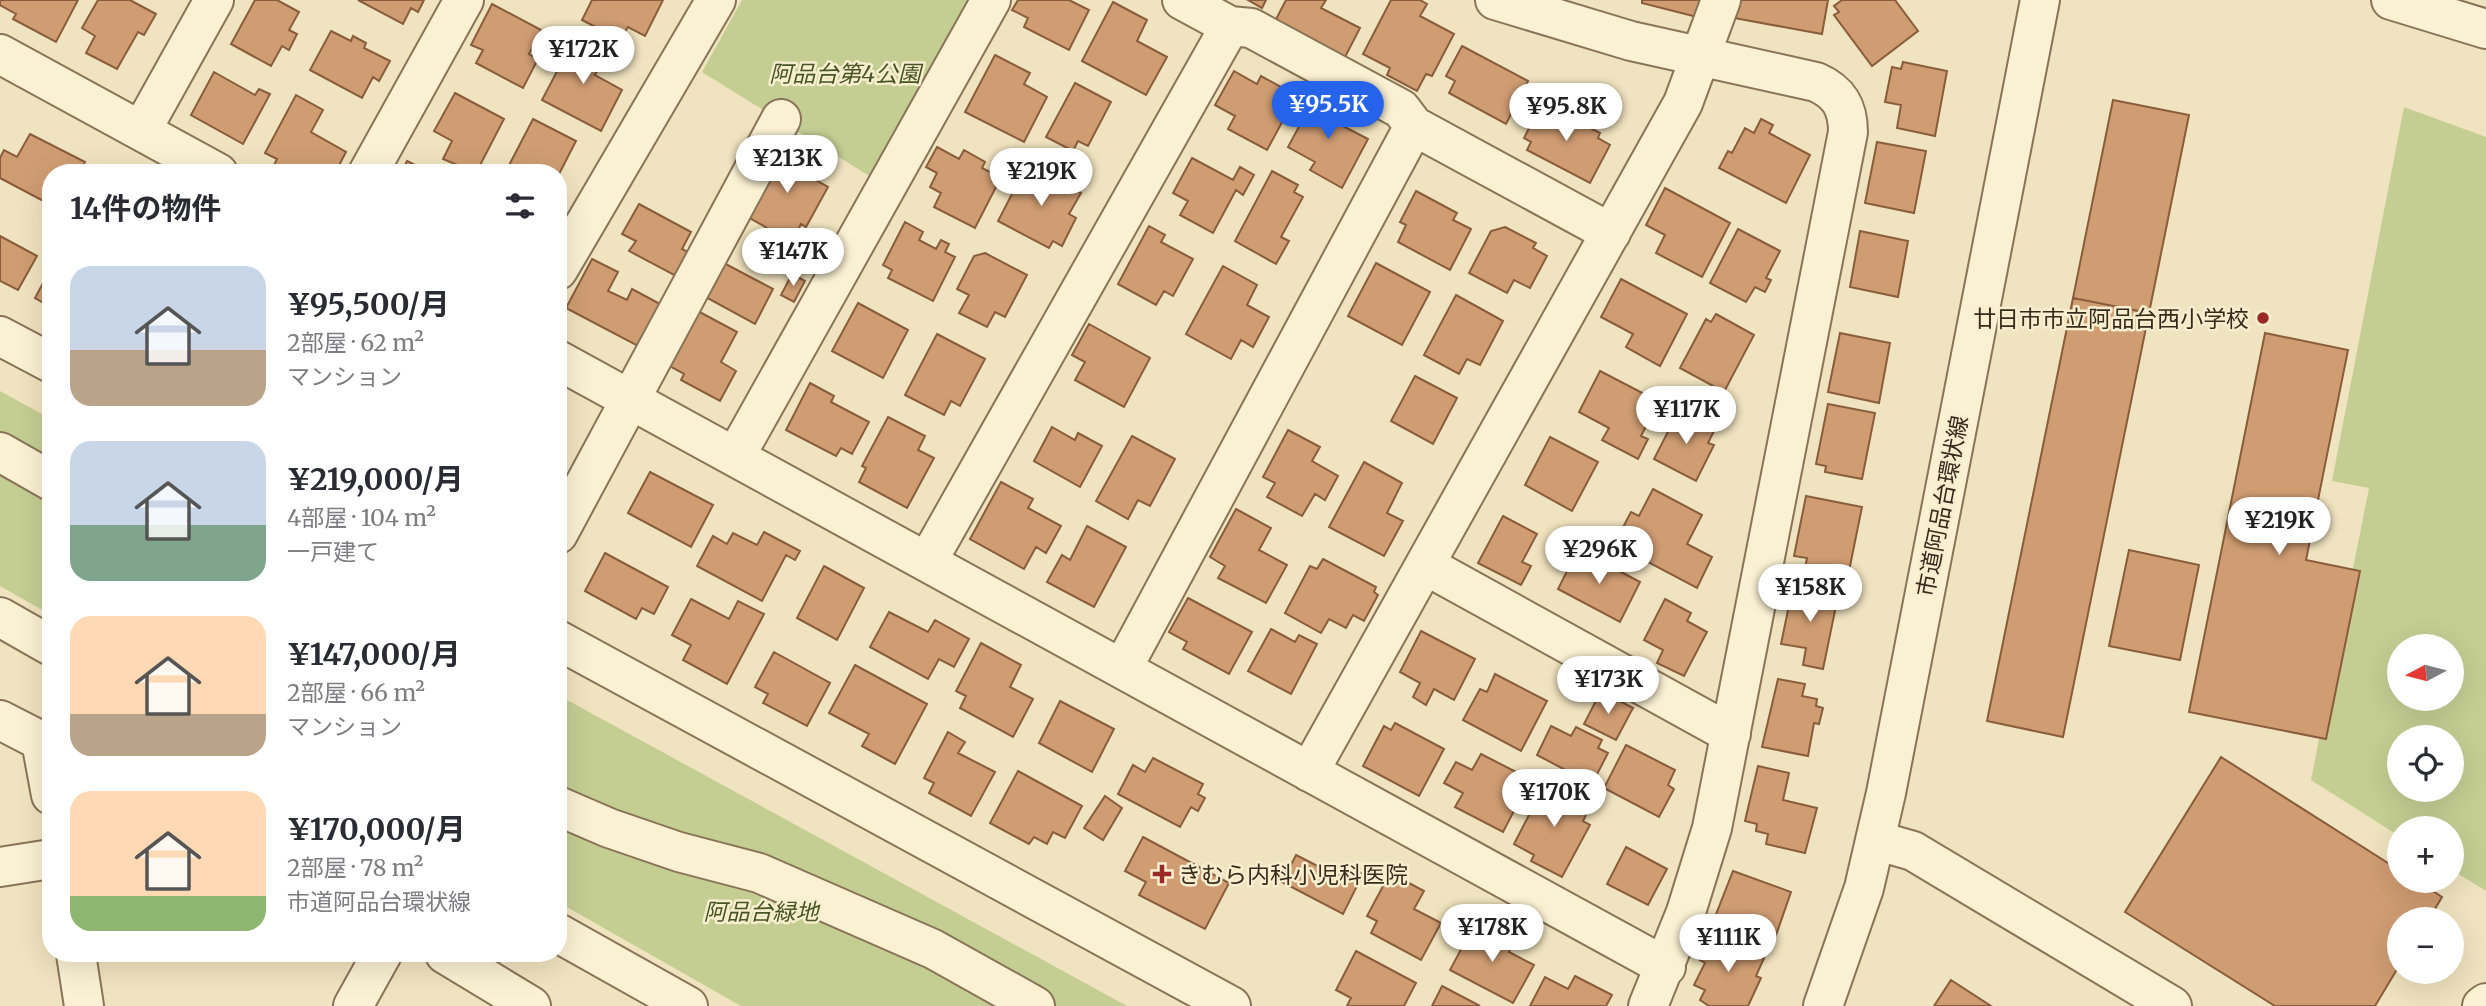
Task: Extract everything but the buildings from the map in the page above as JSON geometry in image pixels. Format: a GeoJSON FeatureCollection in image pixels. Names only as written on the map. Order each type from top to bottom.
{"type":"FeatureCollection","features":[{"type":"Feature","properties":{"kind":"street"},"geometry":{"type":"LineString","coordinates":[[141,131],[214,0]]}},
{"type":"Feature","properties":{"kind":"street"},"geometry":{"type":"LineString","coordinates":[[373,164],[464,0]]}},
{"type":"Feature","properties":{"kind":"street"},"geometry":{"type":"LineString","coordinates":[[567,256],[716,0]]}},
{"type":"Feature","properties":{"kind":"street"},"geometry":{"type":"LineString","coordinates":[[735,457],[991,0]]}},
{"type":"Feature","properties":{"kind":"street"},"geometry":{"type":"LineString","coordinates":[[1182,0],[1230,26],[1251,28],[1401,109],[1414,126],[1611,233]]}},
{"type":"Feature","properties":{"kind":"street"},"geometry":{"type":"LineString","coordinates":[[1495,0],[1631,41],[1816,82],[1831,89],[1842,100],[1848,115],[1848,132],[1731,734],[1700,871],[1666,967],[1648,1006]]}},
{"type":"Feature","properties":{"kind":"street"},"geometry":{"type":"LineString","coordinates":[[1309,772],[1683,103],[1721,0]]}},
{"type":"Feature","properties":{"kind":"street","name":"市道阿品台環状線"},"geometry":{"type":"LineString","coordinates":[[1823,1006],[1864,888],[1875,840],[2040,0]]}},
{"type":"Feature","properties":{"kind":"street"},"geometry":{"type":"LineString","coordinates":[[2391,0],[2486,29]]}},
{"type":"Feature","properties":{"kind":"street"},"geometry":{"type":"LineString","coordinates":[[927,562],[1230,26]]}},
{"type":"Feature","properties":{"kind":"street"},"geometry":{"type":"LineString","coordinates":[[0,54],[202,164]]}},
{"type":"Feature","properties":{"kind":"street"},"geometry":{"type":"LineString","coordinates":[[567,517],[628,398],[781,119]]}},
{"type":"Feature","properties":{"kind":"street"},"geometry":{"type":"LineString","coordinates":[[1122,669],[1414,126]]}},
{"type":"Feature","properties":{"kind":"street"},"geometry":{"type":"LineString","coordinates":[[0,336],[42,358]]}},
{"type":"Feature","properties":{"kind":"street"},"geometry":{"type":"LineString","coordinates":[[567,365],[1666,967]]}},
{"type":"Feature","properties":{"kind":"street"},"geometry":{"type":"LineString","coordinates":[[0,452],[42,476]]}},
{"type":"Feature","properties":{"kind":"street"},"geometry":{"type":"LineString","coordinates":[[0,484],[42,497]]}},
{"type":"Feature","properties":{"kind":"street"},"geometry":{"type":"LineString","coordinates":[[1425,565],[1731,734]]}},
{"type":"Feature","properties":{"kind":"street"},"geometry":{"type":"LineString","coordinates":[[0,617],[42,641]]}},
{"type":"Feature","properties":{"kind":"street"},"geometry":{"type":"LineString","coordinates":[[567,645],[1231,1006]]}},
{"type":"Feature","properties":{"kind":"street"},"geometry":{"type":"LineString","coordinates":[[0,720],[41,741],[42,746]]}},
{"type":"Feature","properties":{"kind":"street"},"geometry":{"type":"LineString","coordinates":[[567,810],[609,828],[679,852],[759,873],[933,949],[1011,995],[1035,1006]]}},
{"type":"Feature","properties":{"kind":"street"},"geometry":{"type":"LineString","coordinates":[[1875,840],[1913,851],[2172,1006]]}},
{"type":"Feature","properties":{"kind":"street"},"geometry":{"type":"LineString","coordinates":[[0,867],[42,860]]}},
{"type":"Feature","properties":{"kind":"street"},"geometry":{"type":"LineString","coordinates":[[567,938],[688,1006]]}},
{"type":"Feature","properties":{"kind":"street"},"geometry":{"type":"LineString","coordinates":[[77,962],[84,1006]]}},
{"type":"Feature","properties":{"kind":"street"},"geometry":{"type":"LineString","coordinates":[[353,1006],[378,962]]}},
{"type":"Feature","properties":{"kind":"street"},"geometry":{"type":"LineString","coordinates":[[458,962],[531,1006]]}},
{"type":"Feature","properties":{"kind":"street"},"geometry":{"type":"LineString","coordinates":[[2482,1006],[2486,1003]]}},
{"type":"Feature","properties":{"kind":"green space","name":"阿品台第4公園"},"geometry":{"type":"Polygon","coordinates":[[[742,0],[970,0],[871,177],[702,72],[742,0]]]}},
{"type":"Feature","properties":{"kind":"green space"},"geometry":{"type":"Polygon","coordinates":[[[2404,107],[2486,137],[2486,891],[2464,877],[2464,816],[2387,816],[2387,828],[2311,780],[2369,488],[2332,481],[2404,107]]]}},
{"type":"Feature","properties":{"kind":"green space"},"geometry":{"type":"Polygon","coordinates":[[[0,391],[42,414],[42,610],[0,586],[0,391]]]}},
{"type":"Feature","properties":{"kind":"green space","name":"阿品台緑地"},"geometry":{"type":"Polygon","coordinates":[[[567,700],[1127,1006],[741,1006],[567,907],[567,700]]]}},
{"type":"Feature","properties":{"kind":"place","name":"廿日市市立阿品台西小学校"},"geometry":{"type":"Point","coordinates":[2263,318]}},
{"type":"Feature","properties":{"kind":"place","name":"きむら内科小児科医院"},"geometry":{"type":"Point","coordinates":[1162,874]}}]}
